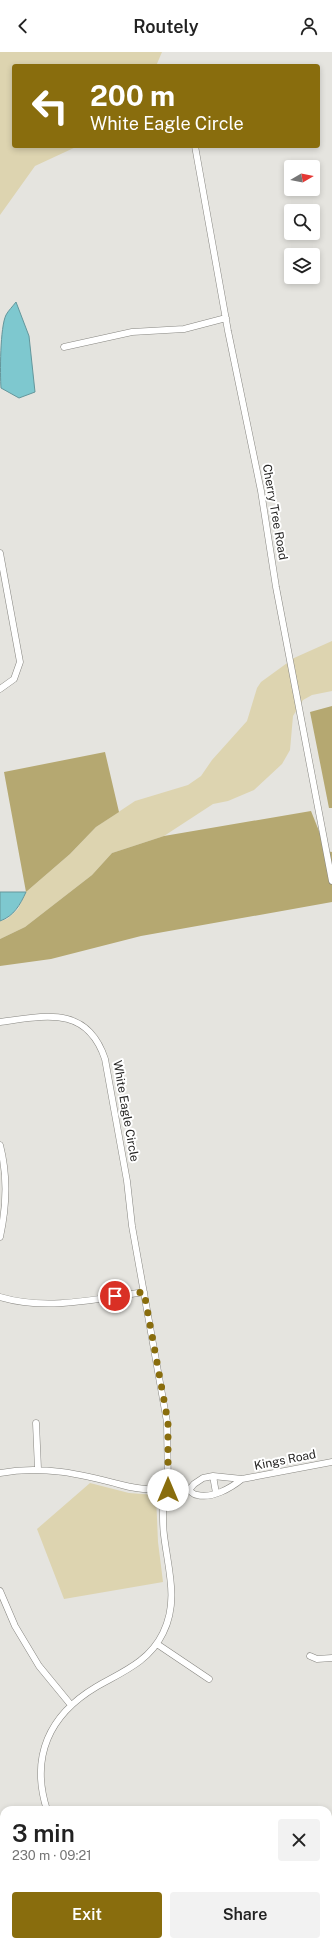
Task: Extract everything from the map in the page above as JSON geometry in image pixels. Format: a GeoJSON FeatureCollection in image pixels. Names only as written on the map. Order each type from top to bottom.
{"type":"FeatureCollection","features":[{"type":"Feature","properties":{"kind":"street","name":"Cherry Tree Road"},"geometry":{"type":"LineString","coordinates":[[195,148],[226,318],[261,490],[276,587],[332,881]]}},
{"type":"Feature","properties":{"kind":"street"},"geometry":{"type":"LineString","coordinates":[[64,347],[132,332],[184,329],[226,318]]}},
{"type":"Feature","properties":{"kind":"street"},"geometry":{"type":"LineString","coordinates":[[0,553],[20,662],[14,679],[0,689]]}},
{"type":"Feature","properties":{"kind":"street","name":"White Eagle Circle"},"geometry":{"type":"LineString","coordinates":[[0,1022],[58,1016],[80,1024],[89,1030],[98,1042],[105,1059],[108,1074],[127,1181],[132,1226],[168,1422],[166,1490],[163,1519],[172,1601],[167,1623],[157,1644],[139,1663],[95,1688],[71,1705],[54,1724],[46,1741],[41,1759],[41,1788],[46,1806]]}},
{"type":"Feature","properties":{"kind":"street"},"geometry":{"type":"LineString","coordinates":[[0,1145],[6,1188],[4,1219],[0,1237]]}},
{"type":"Feature","properties":{"kind":"street"},"geometry":{"type":"LineString","coordinates":[[0,1297],[18,1302],[52,1304],[73,1303],[144,1292]]}},
{"type":"Feature","properties":{"kind":"street"},"geometry":{"type":"LineString","coordinates":[[36,1423],[38,1470]]}},
{"type":"Feature","properties":{"kind":"street","name":"Kings Road"},"geometry":{"type":"LineString","coordinates":[[189,1490],[194,1484],[203,1478],[213,1476],[242,1479],[332,1462]]}},
{"type":"Feature","properties":{"kind":"street","name":"Kings Road"},"geometry":{"type":"LineString","coordinates":[[0,1473],[38,1470],[76,1473],[122,1485],[166,1490],[189,1490],[197,1495],[216,1493],[231,1488],[242,1479]]}},
{"type":"Feature","properties":{"kind":"street"},"geometry":{"type":"LineString","coordinates":[[213,1476],[216,1493]]}},
{"type":"Feature","properties":{"kind":"street"},"geometry":{"type":"LineString","coordinates":[[0,1591],[15,1626],[39,1666],[71,1705]]}},
{"type":"Feature","properties":{"kind":"street"},"geometry":{"type":"LineString","coordinates":[[157,1644],[209,1680]]}},
{"type":"Feature","properties":{"kind":"street"},"geometry":{"type":"LineString","coordinates":[[310,1656],[317,1659],[332,1658]]}},
{"type":"Feature","properties":{"kind":"shaded area"},"geometry":{"type":"Polygon","coordinates":[[[0,52],[162,52],[157,64],[12,64],[12,148],[74,148],[35,166],[0,215],[0,52]]]}},
{"type":"Feature","properties":{"kind":"shaded area"},"geometry":{"type":"Polygon","coordinates":[[[332,641],[332,691],[312,695],[303,700],[293,716],[290,750],[282,764],[254,790],[228,801],[213,804],[164,836],[112,853],[92,875],[25,927],[0,939],[0,921],[7,919],[18,909],[26,892],[70,854],[96,827],[135,801],[188,785],[201,776],[212,760],[247,721],[257,688],[261,682],[294,658],[332,641]]]}},
{"type":"Feature","properties":{"kind":"shaded area"},"geometry":{"type":"Polygon","coordinates":[[[332,706],[332,808],[329,808],[310,712],[332,706]]]}},
{"type":"Feature","properties":{"kind":"shaded area"},"geometry":{"type":"Polygon","coordinates":[[[105,752],[119,812],[96,827],[70,854],[26,892],[4,772],[105,752]]]}},
{"type":"Feature","properties":{"kind":"shaded area"},"geometry":{"type":"Polygon","coordinates":[[[311,811],[327,851],[332,852],[332,902],[141,936],[51,959],[0,966],[0,939],[25,927],[92,875],[112,853],[164,836],[311,811]]]}},
{"type":"Feature","properties":{"kind":"shaded area"},"geometry":{"type":"Polygon","coordinates":[[[90,1483],[129,1493],[156,1495],[158,1542],[163,1582],[64,1599],[37,1529],[90,1483]]]}},
{"type":"Feature","properties":{"kind":"water"},"geometry":{"type":"Polygon","coordinates":[[[16,302],[29,336],[35,392],[19,398],[1,388],[1,351],[4,321],[7,313],[16,302]]]}},
{"type":"Feature","properties":{"kind":"water"},"geometry":{"type":"Polygon","coordinates":[[[0,892],[26,892],[16,910],[0,921],[0,892]]]}},
{"type":"Feature","properties":{"kind":"route"},"geometry":{"type":"LineString","coordinates":[[115,1296],[144,1292],[168,1422],[168,1490]]}}]}
